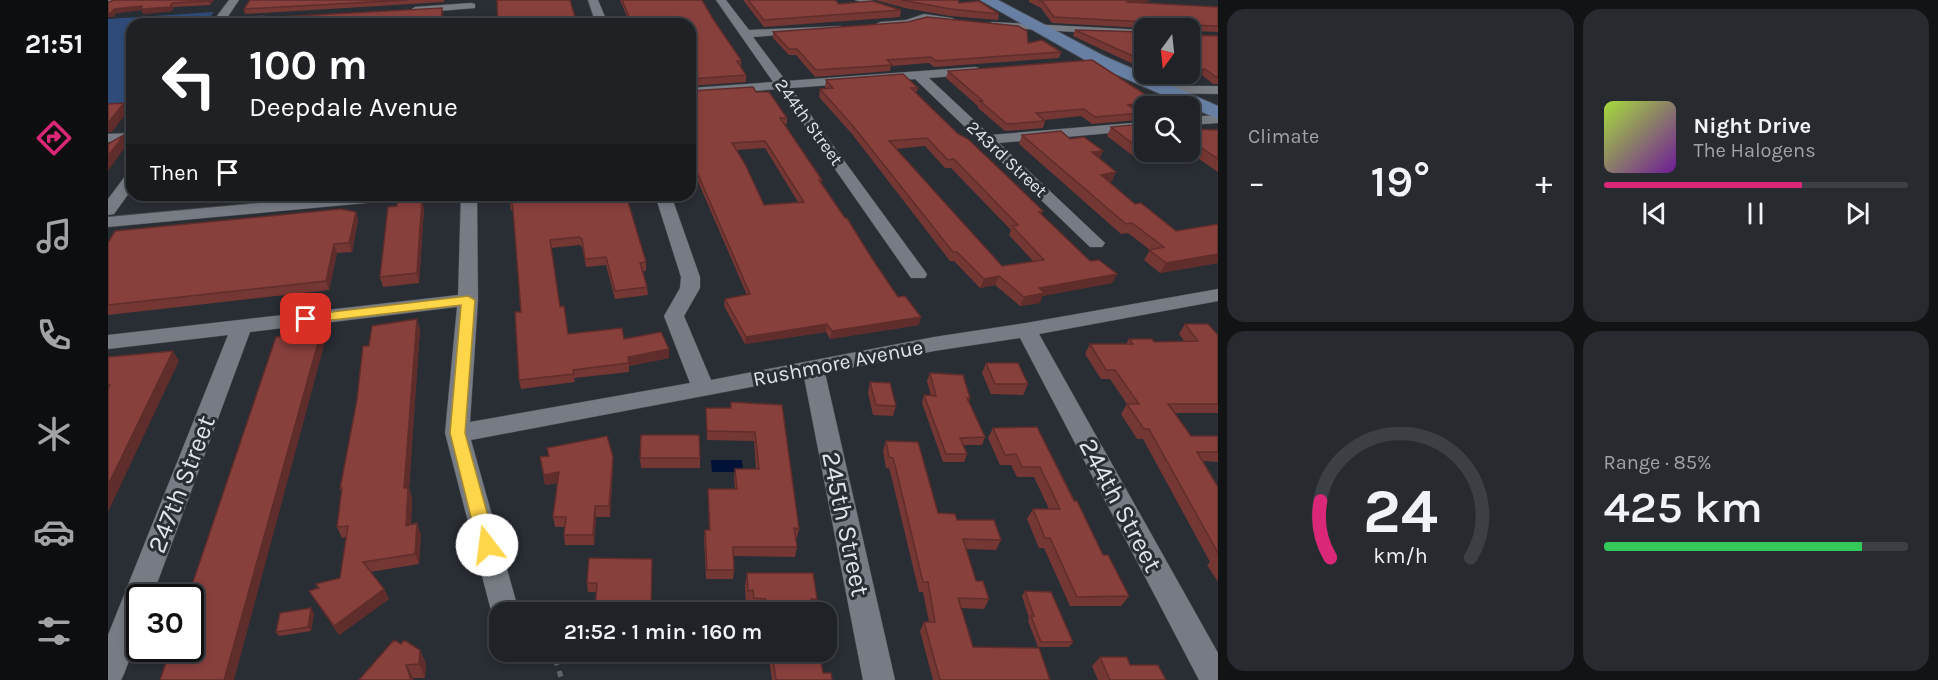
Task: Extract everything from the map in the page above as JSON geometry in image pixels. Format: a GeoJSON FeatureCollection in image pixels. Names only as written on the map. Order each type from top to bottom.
{"type":"FeatureCollection","features":[{"type":"Feature","properties":{"kind":"main road"},"geometry":{"type":"LineString","coordinates":[[990,0],[1038,29],[1098,60],[1218,113]]}},
{"type":"Feature","properties":{"kind":"street"},"geometry":{"type":"LineString","coordinates":[[108,1],[118,0]]}},
{"type":"Feature","properties":{"kind":"street"},"geometry":{"type":"LineString","coordinates":[[221,18],[234,0]]}},
{"type":"Feature","properties":{"kind":"street"},"geometry":{"type":"LineString","coordinates":[[593,0],[600,18]]}},
{"type":"Feature","properties":{"kind":"street","name":"244th Street"},"geometry":{"type":"LineString","coordinates":[[721,0],[918,274]]}},
{"type":"Feature","properties":{"kind":"street"},"geometry":{"type":"LineString","coordinates":[[860,0],[924,17],[960,22]]}},
{"type":"Feature","properties":{"kind":"street"},"geometry":{"type":"LineString","coordinates":[[407,10],[471,7]]}},
{"type":"Feature","properties":{"kind":"street"},"geometry":{"type":"LineString","coordinates":[[746,34],[907,23],[924,17]]}},
{"type":"Feature","properties":{"kind":"street"},"geometry":{"type":"LineString","coordinates":[[983,25],[1134,33]]}},
{"type":"Feature","properties":{"kind":"street"},"geometry":{"type":"LineString","coordinates":[[1075,62],[1098,60]]}},
{"type":"Feature","properties":{"kind":"street"},"geometry":{"type":"LineString","coordinates":[[696,92],[985,70]]}},
{"type":"Feature","properties":{"kind":"street","name":"243rd Street"},"geometry":{"type":"LineString","coordinates":[[918,75],[1096,243]]}},
{"type":"Feature","properties":{"kind":"street"},"geometry":{"type":"LineString","coordinates":[[1166,90],[1218,90]]}},
{"type":"Feature","properties":{"kind":"street"},"geometry":{"type":"LineString","coordinates":[[1200,121],[1218,119]]}},
{"type":"Feature","properties":{"kind":"street"},"geometry":{"type":"LineString","coordinates":[[987,140],[1134,127]]}},
{"type":"Feature","properties":{"kind":"street"},"geometry":{"type":"LineString","coordinates":[[108,138],[126,136]]}},
{"type":"Feature","properties":{"kind":"street"},"geometry":{"type":"LineString","coordinates":[[108,210],[126,186]]}},
{"type":"Feature","properties":{"kind":"street"},"geometry":{"type":"LineString","coordinates":[[108,222],[334,201]]}},
{"type":"Feature","properties":{"kind":"street"},"geometry":{"type":"LineString","coordinates":[[470,201],[468,300],[458,433],[501,602]]}},
{"type":"Feature","properties":{"kind":"street"},"geometry":{"type":"LineString","coordinates":[[665,201],[691,276],[688,293],[678,305],[674,316],[704,389]]}},
{"type":"Feature","properties":{"kind":"street","name":"Rushmore Avenue"},"geometry":{"type":"LineString","coordinates":[[458,433],[813,369],[934,344],[1026,330],[1218,295]]}},
{"type":"Feature","properties":{"kind":"street"},"geometry":{"type":"LineString","coordinates":[[108,342],[468,300]]}},
{"type":"Feature","properties":{"kind":"street","name":"247th Street"},"geometry":{"type":"LineString","coordinates":[[108,674],[242,327]]}},
{"type":"Feature","properties":{"kind":"street","name":"244th Street"},"geometry":{"type":"LineString","coordinates":[[1026,330],[1216,680]]}},
{"type":"Feature","properties":{"kind":"street","name":"245th Street"},"geometry":{"type":"LineString","coordinates":[[813,369],[879,680]]}},
{"type":"Feature","properties":{"kind":"path"},"geometry":{"type":"LineString","coordinates":[[556,662],[562,680]]}},
{"type":"Feature","properties":{"kind":"shaded area"},"geometry":{"type":"Polygon","coordinates":[[[214,12],[209,18],[126,18],[126,104],[108,106],[108,19],[214,12]]]}},
{"type":"Feature","properties":{"kind":"shaded area"},"geometry":{"type":"Polygon","coordinates":[[[711,460],[742,460],[743,472],[712,472],[711,460]]]}},
{"type":"Feature","properties":{"kind":"building"},"geometry":{"type":"Polygon","coordinates":[[[115,0],[210,0],[172,3],[170,7],[142,9],[142,6],[114,9],[108,13],[108,2],[115,0]]]}},
{"type":"Feature","properties":{"kind":"building"},"geometry":{"type":"Polygon","coordinates":[[[250,0],[408,0],[244,9],[250,0]]]}},
{"type":"Feature","properties":{"kind":"building"},"geometry":{"type":"Polygon","coordinates":[[[497,0],[570,0],[575,18],[498,18],[497,0]]]}},
{"type":"Feature","properties":{"kind":"building"},"geometry":{"type":"Polygon","coordinates":[[[622,0],[702,0],[741,60],[737,61],[746,75],[696,79],[696,18],[630,18],[622,0]]]}},
{"type":"Feature","properties":{"kind":"building"},"geometry":{"type":"Polygon","coordinates":[[[748,0],[835,0],[839,4],[872,1],[901,10],[764,20],[748,0]]]}},
{"type":"Feature","properties":{"kind":"building"},"geometry":{"type":"Polygon","coordinates":[[[901,0],[958,0],[959,3],[979,1],[999,14],[951,9],[901,0]]]}},
{"type":"Feature","properties":{"kind":"building"},"geometry":{"type":"Polygon","coordinates":[[[1038,0],[1134,0],[1126,2],[1218,7],[1218,26],[1200,25],[1200,18],[1134,18],[1134,21],[1054,17],[1043,2],[1038,0]]]}},
{"type":"Feature","properties":{"kind":"building"},"geometry":{"type":"Polygon","coordinates":[[[442,8],[441,18],[257,18],[442,8]]]}},
{"type":"Feature","properties":{"kind":"building"},"geometry":{"type":"Polygon","coordinates":[[[927,17],[1018,26],[1027,31],[1028,43],[1042,40],[1061,52],[936,61],[931,57],[887,60],[892,65],[816,70],[797,49],[789,49],[773,32],[908,22],[927,17]]]}},
{"type":"Feature","properties":{"kind":"building"},"geometry":{"type":"Polygon","coordinates":[[[1075,30],[1134,32],[1134,57],[1075,30]]]}},
{"type":"Feature","properties":{"kind":"building"},"geometry":{"type":"Polygon","coordinates":[[[1200,35],[1218,36],[1218,77],[1205,69],[1200,70],[1200,35]]]}},
{"type":"Feature","properties":{"kind":"building"},"geometry":{"type":"Polygon","coordinates":[[[1092,60],[1148,96],[1134,96],[1134,104],[1128,105],[1134,109],[1134,114],[1095,117],[1084,109],[1036,113],[1045,121],[1007,124],[948,71],[1092,60]]]}},
{"type":"Feature","properties":{"kind":"building"},"geometry":{"type":"Polygon","coordinates":[[[903,74],[918,88],[911,88],[958,134],[968,139],[1010,179],[1043,211],[1039,212],[1090,261],[1099,260],[1117,274],[1039,288],[1044,293],[1024,297],[999,276],[984,279],[957,252],[953,252],[853,126],[820,89],[833,88],[826,80],[903,74]],[[927,138],[889,141],[1002,266],[1044,260],[1012,226],[1018,225],[954,159],[948,160],[927,138]]]}},
{"type":"Feature","properties":{"kind":"building"},"geometry":{"type":"Polygon","coordinates":[[[753,87],[756,92],[769,92],[787,118],[780,118],[822,180],[819,180],[847,218],[898,297],[905,296],[921,317],[832,331],[827,324],[746,337],[725,299],[750,294],[696,170],[696,91],[753,87]],[[765,141],[732,143],[745,164],[764,205],[804,202],[765,141]]]}},
{"type":"Feature","properties":{"kind":"building"},"geometry":{"type":"Polygon","coordinates":[[[124,103],[108,123],[108,104],[124,103]]]}},
{"type":"Feature","properties":{"kind":"building"},"geometry":{"type":"Polygon","coordinates":[[[1134,125],[1134,144],[1111,127],[1134,125]]]}},
{"type":"Feature","properties":{"kind":"building"},"geometry":{"type":"Polygon","coordinates":[[[1200,129],[1218,130],[1218,159],[1200,147],[1200,129]]]}},
{"type":"Feature","properties":{"kind":"building"},"geometry":{"type":"Polygon","coordinates":[[[1061,131],[1070,139],[1084,137],[1103,151],[1092,152],[1116,172],[1101,175],[1135,204],[1141,203],[1176,231],[1218,224],[1218,254],[1166,263],[1149,250],[1164,247],[1132,223],[1126,224],[1022,135],[1061,131]]]}},
{"type":"Feature","properties":{"kind":"building"},"geometry":{"type":"Polygon","coordinates":[[[124,135],[108,156],[108,144],[124,135]]]}},
{"type":"Feature","properties":{"kind":"building"},"geometry":{"type":"Polygon","coordinates":[[[397,201],[422,201],[417,273],[380,277],[388,207],[397,206],[397,201]]]}},
{"type":"Feature","properties":{"kind":"building"},"geometry":{"type":"Polygon","coordinates":[[[628,201],[646,262],[640,263],[647,287],[615,291],[606,257],[585,259],[582,239],[579,237],[550,240],[560,307],[564,306],[568,334],[622,328],[624,339],[661,332],[669,349],[628,357],[629,363],[573,370],[574,374],[519,380],[515,312],[521,312],[513,209],[512,202],[510,202],[628,201]]]}},
{"type":"Feature","properties":{"kind":"building"},"geometry":{"type":"Polygon","coordinates":[[[341,209],[356,212],[349,243],[334,244],[326,281],[108,305],[108,243],[115,231],[341,209]]]}},
{"type":"Feature","properties":{"kind":"building"},"geometry":{"type":"Polygon","coordinates":[[[417,319],[404,488],[408,488],[406,526],[417,523],[415,554],[363,562],[384,589],[334,626],[309,591],[319,588],[316,584],[340,578],[348,526],[337,527],[342,488],[340,489],[357,400],[363,346],[369,346],[372,326],[417,319]]]}},
{"type":"Feature","properties":{"kind":"building"},"geometry":{"type":"Polygon","coordinates":[[[1185,324],[1208,324],[1218,335],[1218,404],[1168,404],[1191,436],[1218,436],[1218,452],[1197,452],[1218,487],[1218,553],[1149,429],[1144,429],[1127,404],[1139,404],[1115,370],[1106,370],[1090,344],[1133,344],[1129,339],[1152,339],[1154,342],[1198,341],[1185,324]]]}},
{"type":"Feature","properties":{"kind":"building"},"geometry":{"type":"Polygon","coordinates":[[[321,332],[224,680],[160,680],[166,662],[204,662],[204,584],[192,584],[276,337],[321,332]]]}},
{"type":"Feature","properties":{"kind":"building"},"geometry":{"type":"Polygon","coordinates":[[[173,351],[108,485],[108,389],[110,385],[108,385],[108,357],[173,351]]]}},
{"type":"Feature","properties":{"kind":"building"},"geometry":{"type":"Polygon","coordinates":[[[986,363],[1018,363],[1028,384],[995,384],[986,363]]]}},
{"type":"Feature","properties":{"kind":"building"},"geometry":{"type":"Polygon","coordinates":[[[930,373],[963,375],[970,398],[967,398],[985,437],[960,438],[967,454],[946,454],[924,395],[936,396],[930,373]]]}},
{"type":"Feature","properties":{"kind":"building"},"geometry":{"type":"Polygon","coordinates":[[[870,382],[890,383],[896,406],[876,405],[870,382]]]}},
{"type":"Feature","properties":{"kind":"building"},"geometry":{"type":"Polygon","coordinates":[[[731,402],[782,405],[799,529],[794,528],[797,547],[733,547],[734,570],[707,570],[705,530],[710,530],[708,489],[737,489],[735,469],[759,469],[755,432],[707,431],[706,408],[731,408],[731,402]]]}},
{"type":"Feature","properties":{"kind":"building"},"geometry":{"type":"Polygon","coordinates":[[[1037,427],[1103,555],[1108,555],[1129,596],[1077,597],[1050,538],[1045,538],[1033,509],[1060,509],[1040,467],[1022,467],[1016,454],[1005,455],[993,428],[1037,427]]]}},
{"type":"Feature","properties":{"kind":"building"},"geometry":{"type":"Polygon","coordinates":[[[641,435],[699,435],[700,458],[640,458],[641,435]]]}},
{"type":"Feature","properties":{"kind":"building"},"geometry":{"type":"Polygon","coordinates":[[[607,436],[613,457],[609,506],[595,506],[593,535],[564,535],[566,517],[553,517],[559,472],[544,475],[540,457],[549,456],[547,448],[607,436]]]}},
{"type":"Feature","properties":{"kind":"building"},"geometry":{"type":"Polygon","coordinates":[[[886,441],[918,442],[938,513],[955,514],[957,520],[994,520],[1001,540],[963,539],[976,581],[983,581],[989,599],[958,598],[973,647],[1039,648],[1050,680],[940,680],[924,622],[935,622],[928,582],[923,582],[895,465],[893,458],[889,457],[886,441]]]}},
{"type":"Feature","properties":{"kind":"building"},"geometry":{"type":"Polygon","coordinates":[[[589,558],[652,559],[651,602],[596,602],[597,583],[587,583],[589,558]]]}},
{"type":"Feature","properties":{"kind":"building"},"geometry":{"type":"Polygon","coordinates":[[[747,573],[813,573],[817,599],[811,599],[811,602],[766,602],[766,599],[754,598],[753,590],[748,591],[747,573]]]}},
{"type":"Feature","properties":{"kind":"building"},"geometry":{"type":"Polygon","coordinates":[[[1025,591],[1051,592],[1073,642],[1041,642],[1025,591]]]}},
{"type":"Feature","properties":{"kind":"building"},"geometry":{"type":"Polygon","coordinates":[[[311,608],[308,627],[276,632],[280,613],[311,608]]]}},
{"type":"Feature","properties":{"kind":"building"},"geometry":{"type":"Polygon","coordinates":[[[394,640],[401,644],[404,640],[420,650],[419,664],[406,665],[411,680],[359,680],[394,640]]]}},
{"type":"Feature","properties":{"kind":"building"},"geometry":{"type":"Polygon","coordinates":[[[1100,657],[1127,657],[1130,665],[1158,665],[1166,680],[1110,680],[1100,657]]]}},
{"type":"Feature","properties":{"kind":"building"},"geometry":{"type":"Polygon","coordinates":[[[774,662],[821,662],[823,673],[831,673],[832,680],[776,680],[774,662]]]}},
{"type":"Feature","properties":{"kind":"route"},"geometry":{"type":"LineString","coordinates":[[306,319],[468,300],[458,433],[487,545]]}}]}
